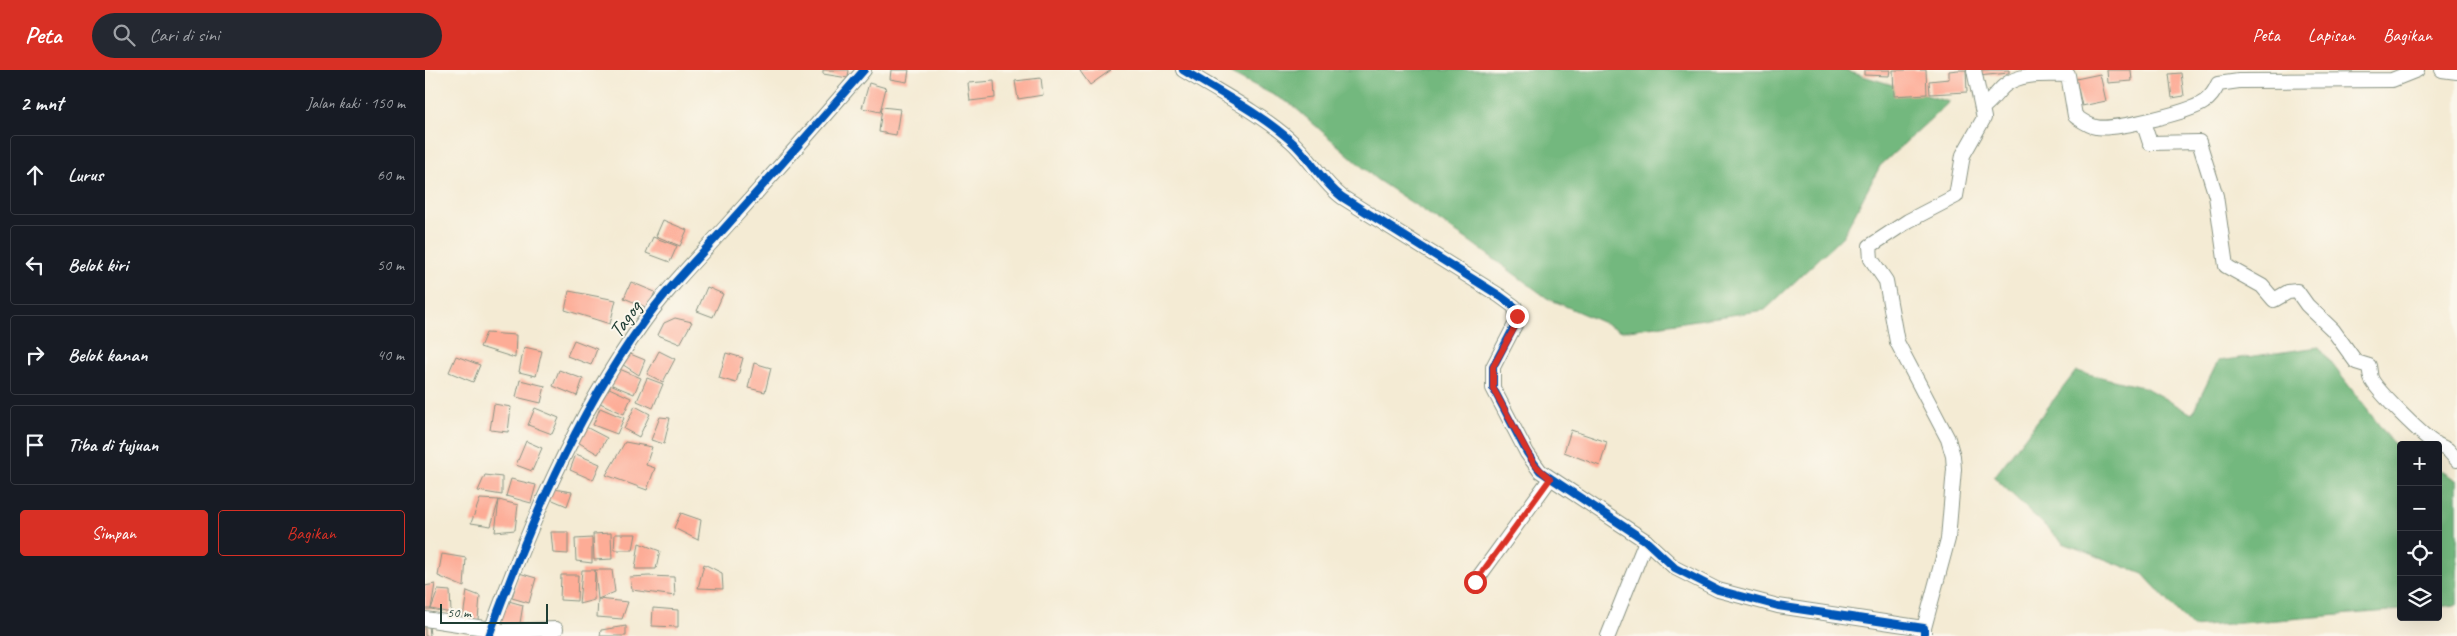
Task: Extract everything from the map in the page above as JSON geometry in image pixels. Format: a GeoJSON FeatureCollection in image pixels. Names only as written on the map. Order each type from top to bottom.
{"type":"FeatureCollection","features":[{"type":"Feature","properties":{"kind":"street","name":"Tagog"},"geometry":{"type":"LineString","coordinates":[[490,633],[558,464],[584,414],[623,351],[665,294],[864,70]]}},
{"type":"Feature","properties":{"kind":"street"},"geometry":{"type":"LineString","coordinates":[[1183,70],[1281,132],[1304,154],[1326,183],[1342,198],[1515,307],[1517,321],[1493,367],[1493,388],[1534,464],[1550,479],[1613,517],[1646,540],[1675,568],[1718,590],[1778,606],[1924,632],[1948,539],[1954,469],[1953,456],[1948,439],[1897,342],[1885,281],[1871,259],[1870,246],[1908,221],[1956,196],[1963,155],[1984,118],[1974,70]]}},
{"type":"Feature","properties":{"kind":"street"},"geometry":{"type":"LineString","coordinates":[[1982,108],[1993,100],[2002,87],[2012,80],[2043,75],[2068,75],[2075,116],[2095,127],[2111,128],[2143,122],[2203,103],[2214,93],[2218,84],[2239,81],[2392,80],[2417,70]]}},
{"type":"Feature","properties":{"kind":"street"},"geometry":{"type":"LineString","coordinates":[[2442,70],[2457,72]]}},
{"type":"Feature","properties":{"kind":"street"},"geometry":{"type":"LineString","coordinates":[[2143,122],[2149,143],[2199,142],[2216,196],[2226,266],[2262,286],[2274,300],[2288,292],[2297,291],[2307,306],[2333,330],[2356,362],[2369,366],[2371,379],[2429,441]]}},
{"type":"Feature","properties":{"kind":"street"},"geometry":{"type":"LineString","coordinates":[[2442,447],[2448,450],[2457,460]]}},
{"type":"Feature","properties":{"kind":"street"},"geometry":{"type":"LineString","coordinates":[[1475,582],[1550,479]]}},
{"type":"Feature","properties":{"kind":"street"},"geometry":{"type":"LineString","coordinates":[[1608,636],[1646,540]]}},
{"type":"Feature","properties":{"kind":"street"},"geometry":{"type":"LineString","coordinates":[[425,619],[490,633],[556,629]]}},
{"type":"Feature","properties":{"kind":"green space"},"geometry":{"type":"Polygon","coordinates":[[[1225,70],[1843,70],[1949,102],[1880,166],[1843,236],[1765,310],[1622,331],[1547,298],[1468,240],[1376,179],[1291,104],[1225,70]]]}},
{"type":"Feature","properties":{"kind":"green space"},"geometry":{"type":"Polygon","coordinates":[[[2319,347],[2392,442],[2397,445],[2397,610],[2192,627],[2143,574],[2063,543],[1994,477],[2076,371],[2146,388],[2192,414],[2218,361],[2319,347]]]}},
{"type":"Feature","properties":{"kind":"green space"},"geometry":{"type":"Polygon","coordinates":[[[2442,471],[2457,480],[2457,605],[2442,607],[2442,471]]]}},
{"type":"Feature","properties":{"kind":"building"},"geometry":{"type":"Polygon","coordinates":[[[823,70],[849,70],[848,78],[823,74],[823,70]]]}},
{"type":"Feature","properties":{"kind":"building"},"geometry":{"type":"Polygon","coordinates":[[[891,70],[909,70],[907,82],[890,79],[891,70]]]}},
{"type":"Feature","properties":{"kind":"building"},"geometry":{"type":"Polygon","coordinates":[[[1081,70],[1111,70],[1090,85],[1081,70]]]}},
{"type":"Feature","properties":{"kind":"building"},"geometry":{"type":"Polygon","coordinates":[[[1864,70],[1890,70],[1889,76],[1864,75],[1864,70]]]}},
{"type":"Feature","properties":{"kind":"building"},"geometry":{"type":"Polygon","coordinates":[[[1893,70],[1926,70],[1927,94],[1894,96],[1893,70]]]}},
{"type":"Feature","properties":{"kind":"building"},"geometry":{"type":"Polygon","coordinates":[[[1966,70],[1967,92],[1930,94],[1929,81],[1949,79],[1949,71],[1966,70]]]}},
{"type":"Feature","properties":{"kind":"building"},"geometry":{"type":"Polygon","coordinates":[[[1976,70],[2009,70],[2009,73],[1977,76],[1976,70]]]}},
{"type":"Feature","properties":{"kind":"building"},"geometry":{"type":"Polygon","coordinates":[[[2107,70],[2131,70],[2132,81],[2108,83],[2107,70]]]}},
{"type":"Feature","properties":{"kind":"building"},"geometry":{"type":"Polygon","coordinates":[[[2181,73],[2184,96],[2172,98],[2169,74],[2181,73]]]}},
{"type":"Feature","properties":{"kind":"building"},"geometry":{"type":"Polygon","coordinates":[[[2100,74],[2106,101],[2082,106],[2076,79],[2100,74]]]}},
{"type":"Feature","properties":{"kind":"building"},"geometry":{"type":"Polygon","coordinates":[[[1041,78],[1043,95],[1018,99],[1015,81],[1041,78]]]}},
{"type":"Feature","properties":{"kind":"building"},"geometry":{"type":"Polygon","coordinates":[[[994,81],[995,98],[970,101],[968,83],[994,81]]]}},
{"type":"Feature","properties":{"kind":"building"},"geometry":{"type":"Polygon","coordinates":[[[869,83],[886,88],[880,112],[862,108],[869,83]]]}},
{"type":"Feature","properties":{"kind":"building"},"geometry":{"type":"Polygon","coordinates":[[[882,107],[900,109],[896,135],[879,132],[882,107]]]}},
{"type":"Feature","properties":{"kind":"building"},"geometry":{"type":"Polygon","coordinates":[[[663,220],[687,230],[680,246],[656,236],[663,220]]]}},
{"type":"Feature","properties":{"kind":"building"},"geometry":{"type":"Polygon","coordinates":[[[653,237],[677,246],[670,262],[646,253],[653,237]]]}},
{"type":"Feature","properties":{"kind":"building"},"geometry":{"type":"Polygon","coordinates":[[[631,282],[655,292],[648,308],[624,298],[631,282]]]}},
{"type":"Feature","properties":{"kind":"building"},"geometry":{"type":"Polygon","coordinates":[[[707,287],[723,294],[713,317],[697,311],[707,287]]]}},
{"type":"Feature","properties":{"kind":"building"},"geometry":{"type":"Polygon","coordinates":[[[569,291],[616,300],[610,324],[565,310],[569,291]]]}},
{"type":"Feature","properties":{"kind":"building"},"geometry":{"type":"Polygon","coordinates":[[[675,318],[692,322],[680,344],[658,335],[664,323],[675,318]]]}},
{"type":"Feature","properties":{"kind":"building"},"geometry":{"type":"Polygon","coordinates":[[[486,333],[516,335],[515,358],[480,347],[486,333]]]}},
{"type":"Feature","properties":{"kind":"building"},"geometry":{"type":"Polygon","coordinates":[[[574,340],[597,349],[591,365],[567,356],[574,340]]]}},
{"type":"Feature","properties":{"kind":"building"},"geometry":{"type":"Polygon","coordinates":[[[524,347],[542,351],[536,376],[519,372],[524,347]]]}},
{"type":"Feature","properties":{"kind":"building"},"geometry":{"type":"Polygon","coordinates":[[[623,351],[645,360],[639,375],[617,361],[623,351]]]}},
{"type":"Feature","properties":{"kind":"building"},"geometry":{"type":"Polygon","coordinates":[[[659,351],[675,359],[663,382],[647,374],[659,351]]]}},
{"type":"Feature","properties":{"kind":"building"},"geometry":{"type":"Polygon","coordinates":[[[726,353],[743,358],[736,383],[719,378],[726,353]]]}},
{"type":"Feature","properties":{"kind":"building"},"geometry":{"type":"Polygon","coordinates":[[[456,356],[480,365],[473,382],[449,372],[456,356]]]}},
{"type":"Feature","properties":{"kind":"building"},"geometry":{"type":"Polygon","coordinates":[[[754,363],[771,368],[765,392],[748,388],[754,363]]]}},
{"type":"Feature","properties":{"kind":"building"},"geometry":{"type":"Polygon","coordinates":[[[617,368],[641,378],[634,394],[610,384],[617,368]]]}},
{"type":"Feature","properties":{"kind":"building"},"geometry":{"type":"Polygon","coordinates":[[[559,370],[583,379],[577,396],[553,386],[559,370]]]}},
{"type":"Feature","properties":{"kind":"building"},"geometry":{"type":"Polygon","coordinates":[[[647,378],[663,384],[653,408],[637,401],[647,378]]]}},
{"type":"Feature","properties":{"kind":"building"},"geometry":{"type":"Polygon","coordinates":[[[520,380],[545,386],[541,403],[516,397],[520,380]]]}},
{"type":"Feature","properties":{"kind":"building"},"geometry":{"type":"Polygon","coordinates":[[[607,387],[631,398],[624,414],[600,403],[607,387]]]}},
{"type":"Feature","properties":{"kind":"building"},"geometry":{"type":"Polygon","coordinates":[[[494,404],[511,407],[508,432],[490,430],[494,404]]]}},
{"type":"Feature","properties":{"kind":"building"},"geometry":{"type":"Polygon","coordinates":[[[635,406],[650,414],[639,437],[624,429],[635,406]]]}},
{"type":"Feature","properties":{"kind":"building"},"geometry":{"type":"Polygon","coordinates":[[[535,408],[559,418],[552,434],[528,425],[535,408]]]}},
{"type":"Feature","properties":{"kind":"building"},"geometry":{"type":"Polygon","coordinates":[[[600,408],[624,418],[617,434],[593,425],[600,408]]]}},
{"type":"Feature","properties":{"kind":"building"},"geometry":{"type":"Polygon","coordinates":[[[660,417],[670,418],[664,444],[651,440],[660,417]]]}},
{"type":"Feature","properties":{"kind":"building"},"geometry":{"type":"Polygon","coordinates":[[[584,426],[607,438],[598,454],[576,441],[584,426]]]}},
{"type":"Feature","properties":{"kind":"building"},"geometry":{"type":"Polygon","coordinates":[[[1571,430],[1607,442],[1600,466],[1564,452],[1571,430]]]}},
{"type":"Feature","properties":{"kind":"building"},"geometry":{"type":"Polygon","coordinates":[[[526,441],[542,448],[532,471],[516,465],[526,441]]]}},
{"type":"Feature","properties":{"kind":"building"},"geometry":{"type":"Polygon","coordinates":[[[625,442],[652,447],[646,465],[655,468],[647,490],[606,475],[625,442]]]}},
{"type":"Feature","properties":{"kind":"building"},"geometry":{"type":"Polygon","coordinates":[[[576,454],[600,464],[593,480],[570,470],[576,454]]]}},
{"type":"Feature","properties":{"kind":"building"},"geometry":{"type":"Polygon","coordinates":[[[485,475],[502,477],[502,495],[478,491],[485,475]]]}},
{"type":"Feature","properties":{"kind":"building"},"geometry":{"type":"Polygon","coordinates":[[[511,479],[536,485],[531,503],[506,496],[511,479]]]}},
{"type":"Feature","properties":{"kind":"building"},"geometry":{"type":"Polygon","coordinates":[[[548,488],[572,492],[567,506],[548,498],[548,488]]]}},
{"type":"Feature","properties":{"kind":"building"},"geometry":{"type":"Polygon","coordinates":[[[480,499],[499,500],[491,526],[471,523],[480,499]]]}},
{"type":"Feature","properties":{"kind":"building"},"geometry":{"type":"Polygon","coordinates":[[[499,500],[518,505],[515,530],[495,532],[499,500]]]}},
{"type":"Feature","properties":{"kind":"building"},"geometry":{"type":"Polygon","coordinates":[[[681,513],[701,520],[698,540],[674,528],[681,513]]]}},
{"type":"Feature","properties":{"kind":"building"},"geometry":{"type":"Polygon","coordinates":[[[551,532],[568,532],[568,554],[553,553],[551,532]]]}},
{"type":"Feature","properties":{"kind":"building"},"geometry":{"type":"Polygon","coordinates":[[[611,533],[612,559],[594,560],[593,534],[611,533]]]}},
{"type":"Feature","properties":{"kind":"building"},"geometry":{"type":"Polygon","coordinates":[[[615,534],[636,534],[633,550],[614,550],[615,534]]]}},
{"type":"Feature","properties":{"kind":"building"},"geometry":{"type":"Polygon","coordinates":[[[592,538],[592,563],[576,561],[575,539],[592,538]]]}},
{"type":"Feature","properties":{"kind":"building"},"geometry":{"type":"Polygon","coordinates":[[[639,543],[660,551],[656,569],[635,569],[639,543]]]}},
{"type":"Feature","properties":{"kind":"building"},"geometry":{"type":"Polygon","coordinates":[[[442,554],[466,558],[464,587],[438,576],[442,554]]]}},
{"type":"Feature","properties":{"kind":"building"},"geometry":{"type":"Polygon","coordinates":[[[704,564],[722,573],[723,589],[698,588],[704,564]]]}},
{"type":"Feature","properties":{"kind":"building"},"geometry":{"type":"Polygon","coordinates":[[[582,570],[595,570],[594,600],[579,604],[582,570]]]}},
{"type":"Feature","properties":{"kind":"building"},"geometry":{"type":"Polygon","coordinates":[[[595,570],[612,570],[615,592],[598,599],[595,570]]]}},
{"type":"Feature","properties":{"kind":"building"},"geometry":{"type":"Polygon","coordinates":[[[519,573],[536,578],[529,603],[512,598],[519,573]]]}},
{"type":"Feature","properties":{"kind":"building"},"geometry":{"type":"Polygon","coordinates":[[[561,575],[578,575],[577,601],[560,600],[561,575]]]}},
{"type":"Feature","properties":{"kind":"building"},"geometry":{"type":"Polygon","coordinates":[[[630,577],[674,577],[675,596],[632,590],[630,577]]]}},
{"type":"Feature","properties":{"kind":"building"},"geometry":{"type":"Polygon","coordinates":[[[435,584],[431,609],[425,609],[425,586],[435,584]]]}},
{"type":"Feature","properties":{"kind":"building"},"geometry":{"type":"Polygon","coordinates":[[[438,590],[450,591],[451,613],[431,609],[438,590]]]}},
{"type":"Feature","properties":{"kind":"building"},"geometry":{"type":"Polygon","coordinates":[[[467,591],[480,596],[478,620],[463,617],[467,591]]]}},
{"type":"Feature","properties":{"kind":"building"},"geometry":{"type":"Polygon","coordinates":[[[598,599],[628,602],[622,619],[597,617],[598,599]]]}},
{"type":"Feature","properties":{"kind":"building"},"geometry":{"type":"Polygon","coordinates":[[[505,600],[523,605],[519,629],[498,625],[505,600]]]}},
{"type":"Feature","properties":{"kind":"building"},"geometry":{"type":"Polygon","coordinates":[[[653,608],[678,610],[678,627],[652,626],[653,608]]]}},
{"type":"Feature","properties":{"kind":"building"},"geometry":{"type":"Polygon","coordinates":[[[425,625],[429,625],[430,636],[425,636],[425,625]]]}},
{"type":"Feature","properties":{"kind":"building"},"geometry":{"type":"Polygon","coordinates":[[[626,626],[626,636],[600,636],[601,630],[626,626]]]}},
{"type":"Feature","properties":{"kind":"cycle path"},"geometry":{"type":"LineString","coordinates":[[489,636],[520,554],[555,474],[574,435],[618,360],[642,324],[685,271],[720,234],[864,70]]}},
{"type":"Feature","properties":{"kind":"cycle path"},"geometry":{"type":"LineString","coordinates":[[1183,70],[1278,130],[1304,154],[1328,184],[1342,197],[1515,307],[1517,321],[1493,367],[1493,388],[1527,453],[1540,471],[1646,541],[1675,568],[1718,590],[1778,606],[1924,628],[1924,636]]}},
{"type":"Feature","properties":{"kind":"route"},"geometry":{"type":"LineString","coordinates":[[1475,582],[1550,479],[1540,472],[1527,453],[1495,396],[1493,388],[1493,367],[1515,327],[1517,316]]}}]}
